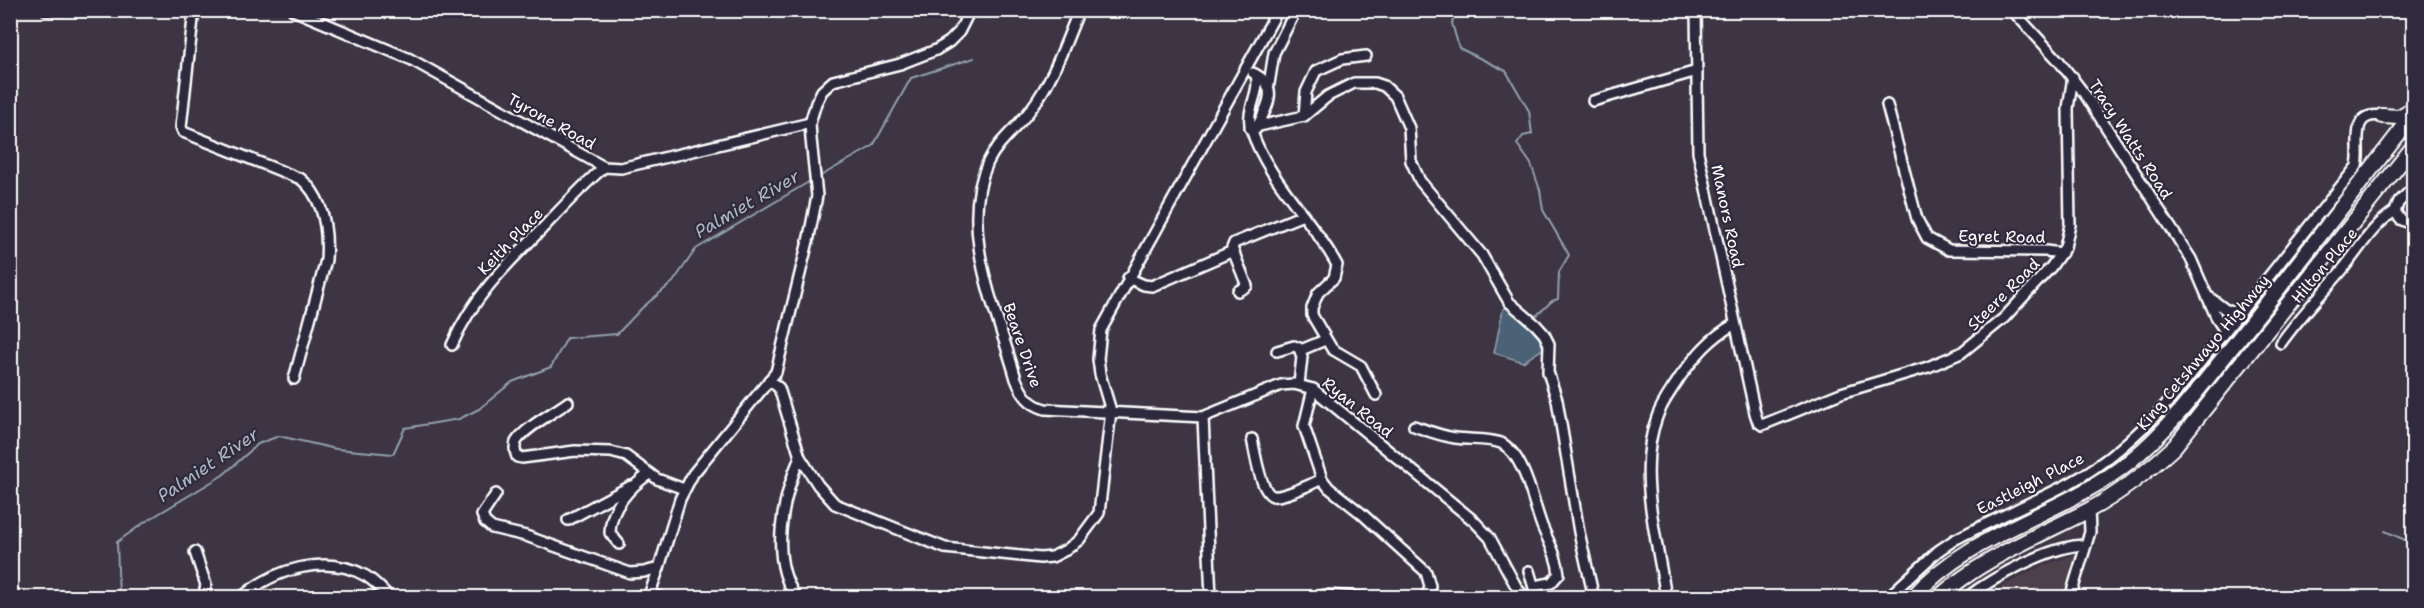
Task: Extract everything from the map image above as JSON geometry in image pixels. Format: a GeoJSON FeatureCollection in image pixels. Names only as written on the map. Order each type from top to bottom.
{"type":"FeatureCollection","features":[{"type":"Feature","properties":{"kind":"highway"},"geometry":{"type":"LineString","coordinates":[[2382,116],[2399,117],[2414,109]]}},
{"type":"Feature","properties":{"kind":"highway","name":"King Cetshwayo Highway"},"geometry":{"type":"LineString","coordinates":[[1912,597],[1965,552],[1989,537],[2092,486],[2129,462],[2147,446],[2184,407],[2414,114]]}},
{"type":"Feature","properties":{"kind":"highway"},"geometry":{"type":"LineString","coordinates":[[2382,116],[2390,128],[2390,144]]}},
{"type":"Feature","properties":{"kind":"highway","name":"King Cetshwayo Highway"},"geometry":{"type":"LineString","coordinates":[[1938,597],[1980,565],[2089,509],[2128,486],[2174,447],[2414,146]]}},
{"type":"Feature","properties":{"kind":"street"},"geometry":{"type":"LineString","coordinates":[[46,10],[67,10]]}},
{"type":"Feature","properties":{"kind":"street"},"geometry":{"type":"LineString","coordinates":[[194,10],[181,127],[183,132],[301,180],[314,193],[322,212],[327,247],[326,260],[294,378]]}},
{"type":"Feature","properties":{"kind":"street","name":"Tyrone Road"},"geometry":{"type":"LineString","coordinates":[[293,10],[410,59],[604,167],[621,168],[810,123]]}},
{"type":"Feature","properties":{"kind":"street"},"geometry":{"type":"LineString","coordinates":[[664,597],[648,596],[684,489],[718,440],[776,372],[817,196],[810,123],[822,91],[833,81],[900,64],[936,50],[959,32],[970,10]]}},
{"type":"Feature","properties":{"kind":"street","name":"Beare Drive"},"geometry":{"type":"LineString","coordinates":[[1079,10],[1047,85],[1031,110],[988,161],[978,198],[979,246],[988,287],[1016,379],[1024,397],[1045,409],[1111,411]]}},
{"type":"Feature","properties":{"kind":"street"},"geometry":{"type":"LineString","coordinates":[[769,380],[779,388],[800,457],[830,499],[845,509],[945,548],[1040,558],[1059,553],[1079,540],[1099,513],[1111,411],[1100,374],[1098,345],[1105,320],[1278,10]]}},
{"type":"Feature","properties":{"kind":"street"},"geometry":{"type":"LineString","coordinates":[[1254,130],[1269,98],[1274,53],[1296,10]]}},
{"type":"Feature","properties":{"kind":"street","name":"Manors Road"},"geometry":{"type":"LineString","coordinates":[[1696,10],[1698,152],[1755,413],[1760,424]]}},
{"type":"Feature","properties":{"kind":"street","name":"Tracy Watts Road"},"geometry":{"type":"LineString","coordinates":[[2012,10],[2073,77],[2191,259],[2224,331]]}},
{"type":"Feature","properties":{"kind":"street"},"geometry":{"type":"LineString","coordinates":[[1304,116],[1306,92],[1316,71],[1342,59],[1366,56]]}},
{"type":"Feature","properties":{"kind":"street"},"geometry":{"type":"LineString","coordinates":[[1245,70],[1269,84]]}},
{"type":"Feature","properties":{"kind":"street"},"geometry":{"type":"LineString","coordinates":[[1593,101],[1697,70]]}},
{"type":"Feature","properties":{"kind":"street"},"geometry":{"type":"LineString","coordinates":[[1256,75],[1257,83],[1250,106],[1254,130],[1268,166],[1337,266],[1336,274],[1321,289],[1312,308],[1312,315],[1325,340],[1335,352],[1361,366],[1376,395]]}},
{"type":"Feature","properties":{"kind":"street","name":"Steere Road"},"geometry":{"type":"LineString","coordinates":[[1760,424],[1841,393],[1928,368],[1961,353],[2004,318],[2062,253],[2070,225],[2068,108],[2073,77]]}},
{"type":"Feature","properties":{"kind":"street"},"geometry":{"type":"LineString","coordinates":[[1254,130],[1304,116],[1334,93],[1354,83],[1375,83],[1389,90],[1401,107],[1409,128],[1412,161],[1420,181],[1482,255],[1509,302],[1544,334],[1549,344],[1548,372],[1557,400],[1578,532],[1594,597]]}},
{"type":"Feature","properties":{"kind":"street","name":"Egret Road"},"geometry":{"type":"LineString","coordinates":[[1887,105],[1909,188],[1922,231],[1927,238],[1943,248],[2062,253]]}},
{"type":"Feature","properties":{"kind":"street"},"geometry":{"type":"LineString","coordinates":[[2224,331],[2357,166],[2360,156],[2358,126],[2370,116],[2382,116]]}},
{"type":"Feature","properties":{"kind":"street","name":"Keith Place"},"geometry":{"type":"LineString","coordinates":[[452,345],[471,308],[488,286],[578,190],[604,167]]}},
{"type":"Feature","properties":{"kind":"street","name":"Hilton Place"},"geometry":{"type":"LineString","coordinates":[[2281,343],[2380,221],[2396,211],[2399,202],[2414,187]]}},
{"type":"Feature","properties":{"kind":"street"},"geometry":{"type":"LineString","coordinates":[[2396,211],[2400,219],[2414,225]]}},
{"type":"Feature","properties":{"kind":"street"},"geometry":{"type":"LineString","coordinates":[[1238,291],[1247,284],[1232,245],[1303,214]]}},
{"type":"Feature","properties":{"kind":"street"},"geometry":{"type":"LineString","coordinates":[[1128,278],[1143,285],[1152,286],[1233,251]]}},
{"type":"Feature","properties":{"kind":"street"},"geometry":{"type":"LineString","coordinates":[[2208,295],[2226,310],[2242,311]]}},
{"type":"Feature","properties":{"kind":"street"},"geometry":{"type":"LineString","coordinates":[[2213,345],[2217,319]]}},
{"type":"Feature","properties":{"kind":"street"},"geometry":{"type":"LineString","coordinates":[[1666,594],[1649,487],[1653,430],[1660,408],[1699,351],[1714,336],[1735,324]]}},
{"type":"Feature","properties":{"kind":"street","name":"Eastleigh Place"},"geometry":{"type":"LineString","coordinates":[[1887,597],[1938,551],[1954,540],[2071,483],[2109,457],[2139,433],[2167,404],[2224,331]]}},
{"type":"Feature","properties":{"kind":"street"},"geometry":{"type":"LineString","coordinates":[[1301,350],[1325,340]]}},
{"type":"Feature","properties":{"kind":"street"},"geometry":{"type":"LineString","coordinates":[[1277,351],[1294,346],[1301,350]]}},
{"type":"Feature","properties":{"kind":"street"},"geometry":{"type":"LineString","coordinates":[[1299,384],[1301,350]]}},
{"type":"Feature","properties":{"kind":"street","name":"Ryan Road"},"geometry":{"type":"LineString","coordinates":[[1111,411],[1203,417],[1281,385],[1299,384],[1312,389],[1474,521],[1490,538],[1517,588],[1525,597]]}},
{"type":"Feature","properties":{"kind":"street"},"geometry":{"type":"LineString","coordinates":[[1312,389],[1304,426],[1322,479],[1329,488],[1361,513],[1426,572],[1430,586],[1427,597]]}},
{"type":"Feature","properties":{"kind":"street"},"geometry":{"type":"LineString","coordinates":[[568,402],[516,442],[517,457],[527,458],[575,451],[611,452],[626,456],[649,474],[684,489]]}},
{"type":"Feature","properties":{"kind":"street"},"geometry":{"type":"LineString","coordinates":[[1203,417],[1211,597]]}},
{"type":"Feature","properties":{"kind":"street"},"geometry":{"type":"LineString","coordinates":[[1414,426],[1453,438],[1498,442],[1515,458],[1530,488],[1542,525],[1558,562],[1559,574],[1554,581],[1534,586]]}},
{"type":"Feature","properties":{"kind":"street"},"geometry":{"type":"LineString","coordinates":[[1252,439],[1263,483],[1270,494],[1275,496],[1322,479]]}},
{"type":"Feature","properties":{"kind":"street"},"geometry":{"type":"LineString","coordinates":[[797,597],[788,585],[780,541],[786,493],[800,457]]}},
{"type":"Feature","properties":{"kind":"street"},"geometry":{"type":"LineString","coordinates":[[568,520],[649,474]]}},
{"type":"Feature","properties":{"kind":"street"},"geometry":{"type":"LineString","coordinates":[[619,544],[610,533],[611,522],[615,511],[633,484]]}},
{"type":"Feature","properties":{"kind":"street"},"geometry":{"type":"LineString","coordinates":[[496,494],[482,515],[484,522],[492,528],[520,534],[630,573],[659,568]]}},
{"type":"Feature","properties":{"kind":"street"},"geometry":{"type":"LineString","coordinates":[[2070,597],[2090,532],[2089,509]]}},
{"type":"Feature","properties":{"kind":"street"},"geometry":{"type":"LineString","coordinates":[[1966,597],[1990,582],[2056,550],[2086,545]]}},
{"type":"Feature","properties":{"kind":"street"},"geometry":{"type":"LineString","coordinates":[[195,552],[206,585],[203,597]]}},
{"type":"Feature","properties":{"kind":"street"},"geometry":{"type":"LineString","coordinates":[[241,597],[265,580],[293,570],[329,564],[365,576],[390,597]]}},
{"type":"Feature","properties":{"kind":"street"},"geometry":{"type":"LineString","coordinates":[[1529,571],[1537,597]]}},
{"type":"Feature","properties":{"kind":"street"},"geometry":{"type":"LineString","coordinates":[[1310,597],[1325,595],[1371,597]]}},
{"type":"Feature","properties":{"kind":"street"},"geometry":{"type":"LineString","coordinates":[[1554,597],[1568,597]]}},
{"type":"Feature","properties":{"kind":"shaded area"},"geometry":{"type":"Polygon","coordinates":[[[2076,554],[2062,597],[1984,597],[2033,570],[2076,554]]]}},
{"type":"Feature","properties":{"kind":"water"},"geometry":{"type":"Polygon","coordinates":[[[1510,306],[1535,330],[1543,349],[1523,362],[1494,353],[1503,309],[1510,306]]]}},
{"type":"Feature","properties":{"kind":"waterway"},"geometry":{"type":"LineString","coordinates":[[1456,10],[1452,23],[1459,48],[1506,71],[1529,111],[1532,134],[1523,136],[1517,144],[1531,164],[1540,190],[1543,210],[1569,255],[1559,272],[1558,299],[1552,301],[1535,317]]}},
{"type":"Feature","properties":{"kind":"waterway","name":"Palmiet River"},"geometry":{"type":"LineString","coordinates":[[817,178],[873,146],[911,78],[974,58]]}},
{"type":"Feature","properties":{"kind":"waterway","name":"Palmiet River"},"geometry":{"type":"LineString","coordinates":[[119,598],[117,542],[145,522],[223,475],[258,444],[279,436],[336,449],[393,454],[405,428],[459,419],[479,409],[512,382],[551,367],[567,338],[617,334],[643,307],[673,282],[696,249],[812,180]]}},
{"type":"Feature","properties":{"kind":"waterway"},"geometry":{"type":"LineString","coordinates":[[2385,531],[2414,544]]}}]}
